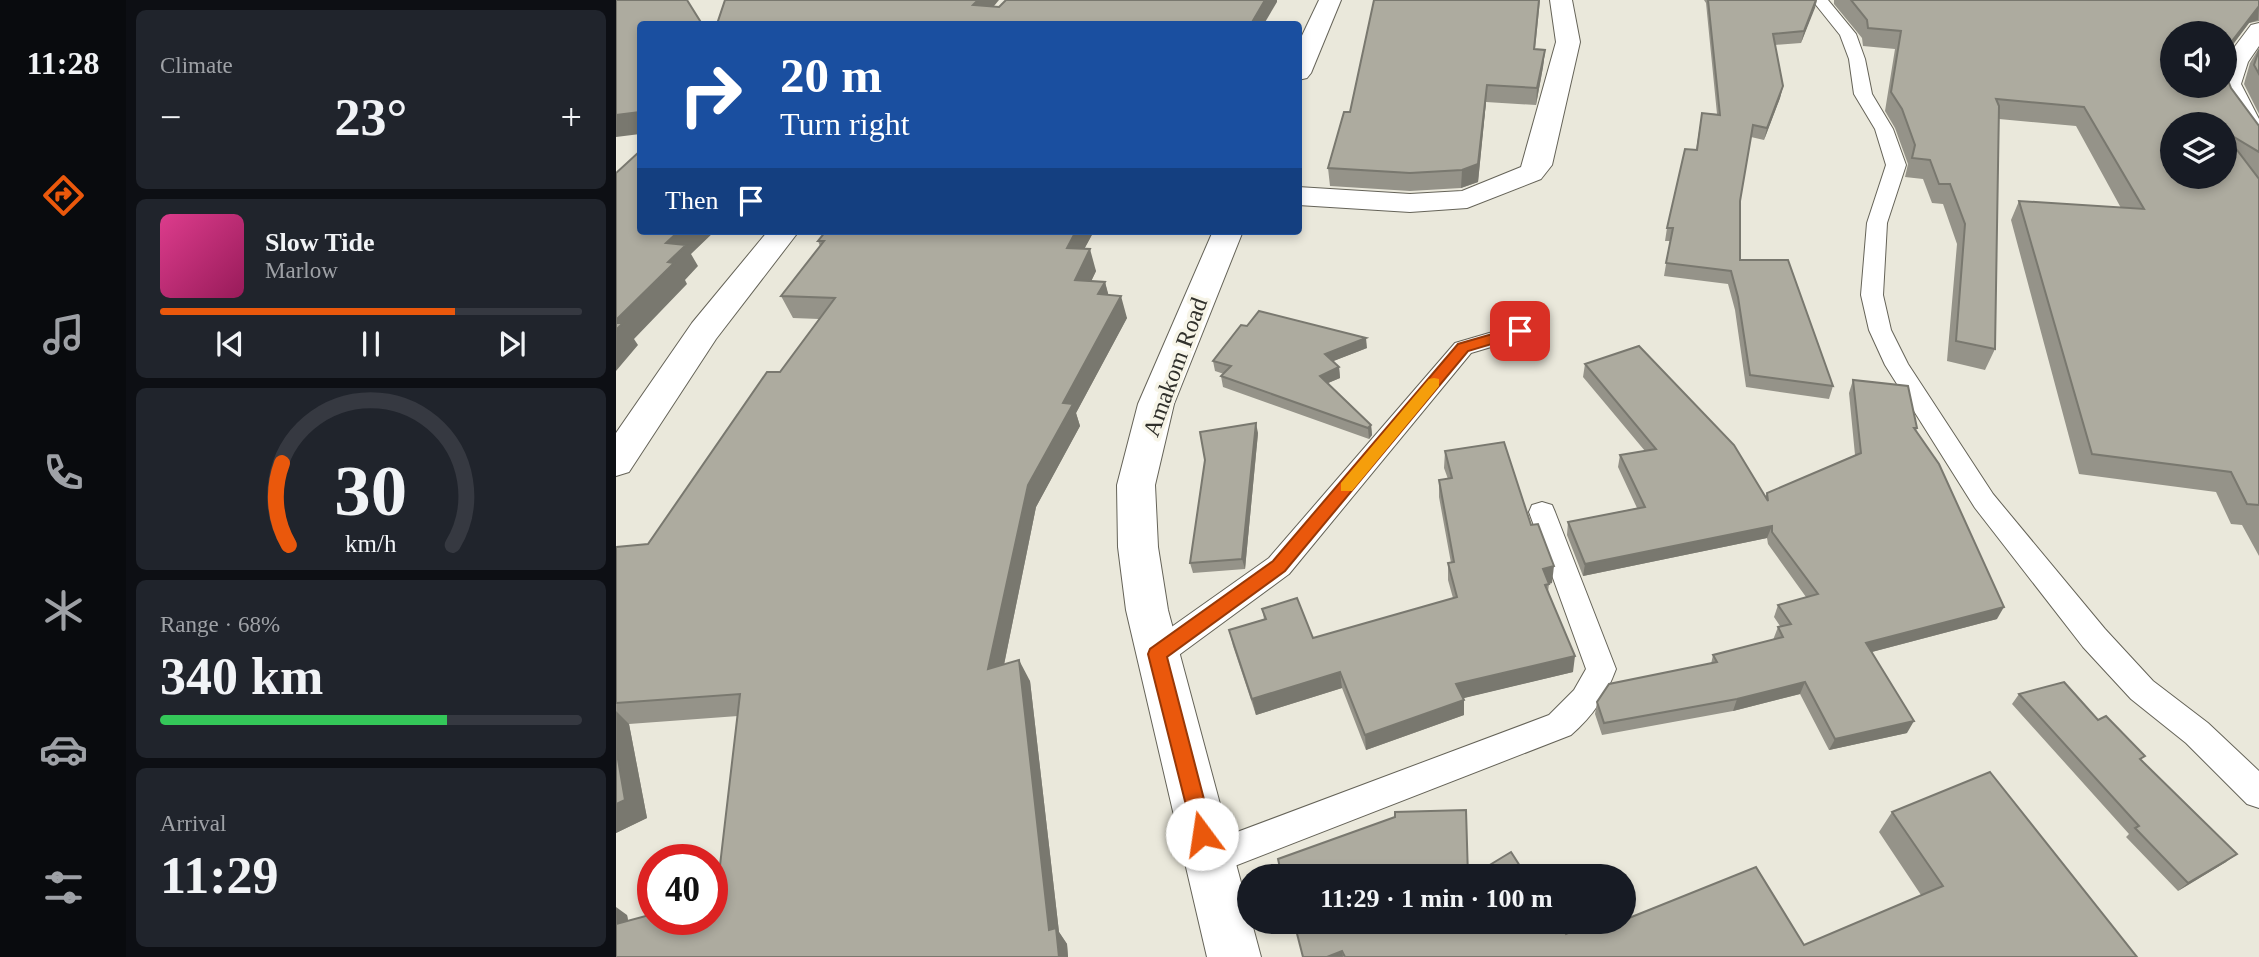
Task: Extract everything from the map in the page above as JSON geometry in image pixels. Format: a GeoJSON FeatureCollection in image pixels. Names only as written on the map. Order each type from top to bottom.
{"type":"FeatureCollection","features":[{"type":"Feature","properties":{"kind":"street"},"geometry":{"type":"LineString","coordinates":[[1302,64],[1330,0]]}},
{"type":"Feature","properties":{"kind":"street"},"geometry":{"type":"LineString","coordinates":[[1302,196],[1410,203],[1466,199],[1531,173],[1538,164],[1568,42],[1561,0]]}},
{"type":"Feature","properties":{"kind":"street"},"geometry":{"type":"LineString","coordinates":[[2259,30],[2226,76],[2226,90],[2259,138]]}},
{"type":"Feature","properties":{"kind":"street"},"geometry":{"type":"LineString","coordinates":[[616,462],[704,331],[781,235]]}},
{"type":"Feature","properties":{"kind":"street","name":"Amakom Road"},"geometry":{"type":"LineString","coordinates":[[1226,235],[1156,404],[1136,485],[1138,547],[1157,654],[1234,957]]}},
{"type":"Feature","properties":{"kind":"lane"},"geometry":{"type":"LineString","coordinates":[[1820,0],[1848,34],[1857,59],[1863,94],[1884,129],[1896,165],[1877,223],[1872,295],[1880,330],[1897,365],[1984,502],[2094,638],[2142,690],[2197,733],[2259,793]]}},
{"type":"Feature","properties":{"kind":"lane"},"geometry":{"type":"LineString","coordinates":[[1157,654],[1279,566],[1463,348],[1520,331]]}},
{"type":"Feature","properties":{"kind":"lane"},"geometry":{"type":"LineString","coordinates":[[1209,859],[1560,725],[1580,708],[1594,690],[1601,669],[1542,512]]}},
{"type":"Feature","properties":{"kind":"building"},"geometry":{"type":"Polygon","coordinates":[[[616,0],[687,0],[700,21],[637,21],[637,112],[616,115],[616,0]]]}},
{"type":"Feature","properties":{"kind":"building"},"geometry":{"type":"Polygon","coordinates":[[[725,0],[978,0],[973,5],[999,7],[1006,0],[1265,0],[1253,21],[718,21],[725,0]]]}},
{"type":"Feature","properties":{"kind":"building"},"geometry":{"type":"Polygon","coordinates":[[[1374,0],[1539,0],[1534,49],[1545,50],[1537,88],[1487,85],[1478,164],[1462,170],[1410,173],[1328,168],[1344,112],[1350,112],[1374,0]]]}},
{"type":"Feature","properties":{"kind":"building"},"geometry":{"type":"Polygon","coordinates":[[[1708,0],[1816,0],[1804,31],[1773,34],[1783,86],[1767,128],[1753,125],[1740,201],[1740,260],[1788,260],[1833,386],[1750,375],[1738,297],[1731,271],[1666,263],[1673,228],[1667,228],[1685,149],[1697,150],[1702,113],[1720,115],[1708,0]]]}},
{"type":"Feature","properties":{"kind":"building"},"geometry":{"type":"Polygon","coordinates":[[[1851,0],[2259,0],[2259,6],[2237,35],[2237,21],[2160,21],[2160,98],[2237,96],[2259,126],[2259,152],[2237,139],[2237,112],[2160,112],[2160,189],[2237,189],[2237,150],[2259,179],[2259,505],[2247,504],[2231,472],[2092,454],[2019,201],[2144,209],[2084,107],[1996,99],[1999,106],[1995,349],[1956,341],[1965,224],[1950,184],[1939,184],[1930,160],[1912,158],[1915,145],[1902,109],[1891,92],[1901,31],[1868,28],[1867,20],[1851,0]]]}},
{"type":"Feature","properties":{"kind":"building"},"geometry":{"type":"Polygon","coordinates":[[[2259,50],[2259,74],[2254,65],[2259,50]]]}},
{"type":"Feature","properties":{"kind":"building"},"geometry":{"type":"Polygon","coordinates":[[[637,154],[637,235],[675,235],[666,243],[686,245],[668,262],[674,263],[616,320],[616,173],[637,154]]]}},
{"type":"Feature","properties":{"kind":"building"},"geometry":{"type":"Polygon","coordinates":[[[823,235],[1074,235],[1067,248],[1090,249],[1075,280],[1105,282],[1098,294],[1121,296],[1063,403],[1073,404],[1028,485],[988,669],[1019,660],[1049,930],[1056,928],[1059,957],[616,957],[616,924],[637,918],[637,935],[728,935],[728,844],[722,844],[740,694],[616,703],[616,547],[648,544],[767,372],[780,372],[835,298],[781,296],[824,241],[818,241],[823,235]]]}},
{"type":"Feature","properties":{"kind":"building"},"geometry":{"type":"Polygon","coordinates":[[[1259,311],[1366,338],[1325,354],[1339,367],[1320,376],[1371,425],[1368,428],[1221,376],[1231,366],[1213,361],[1241,325],[1247,326],[1259,311]]]}},
{"type":"Feature","properties":{"kind":"building"},"geometry":{"type":"Polygon","coordinates":[[[1639,346],[1734,445],[1768,501],[1767,493],[1861,453],[1853,380],[1908,386],[1917,428],[1914,428],[1939,464],[2004,607],[1866,643],[1914,721],[1835,739],[1805,682],[1737,699],[1604,723],[1597,702],[1609,684],[1717,662],[1713,655],[1783,637],[1778,627],[1791,624],[1778,605],[1818,594],[1772,532],[1772,526],[1585,564],[1568,522],[1645,507],[1620,455],[1656,449],[1585,364],[1639,346]]]}},
{"type":"Feature","properties":{"kind":"building"},"geometry":{"type":"Polygon","coordinates":[[[1256,423],[1242,559],[1190,563],[1205,460],[1200,432],[1256,423]]]}},
{"type":"Feature","properties":{"kind":"building"},"geometry":{"type":"Polygon","coordinates":[[[1504,442],[1531,525],[1538,524],[1554,566],[1543,569],[1549,584],[1545,585],[1575,656],[1456,684],[1464,700],[1365,735],[1340,672],[1252,699],[1229,630],[1266,619],[1262,609],[1297,598],[1313,638],[1457,597],[1448,563],[1454,562],[1439,480],[1452,478],[1445,451],[1504,442]]]}},
{"type":"Feature","properties":{"kind":"building"},"geometry":{"type":"Polygon","coordinates":[[[2064,682],[2098,720],[2106,716],[2145,756],[2140,759],[2237,854],[2188,883],[2135,828],[2139,826],[2019,694],[2064,682]]]}},
{"type":"Feature","properties":{"kind":"building"},"geometry":{"type":"Polygon","coordinates":[[[616,748],[625,800],[616,804],[616,748]]]}},
{"type":"Feature","properties":{"kind":"building"},"geometry":{"type":"Polygon","coordinates":[[[1990,772],[2137,957],[1345,957],[1342,951],[1327,957],[1303,957],[1297,934],[1636,934],[1636,915],[1756,867],[1804,945],[1943,886],[1892,812],[1990,772]]]}},
{"type":"Feature","properties":{"kind":"building"},"geometry":{"type":"Polygon","coordinates":[[[1466,810],[1468,864],[1279,864],[1278,859],[1395,817],[1395,812],[1466,810]]]}},
{"type":"Feature","properties":{"kind":"building"},"geometry":{"type":"Polygon","coordinates":[[[1511,852],[1519,864],[1491,864],[1511,852]]]}},
{"type":"Feature","properties":{"kind":"slow traffic"},"geometry":{"type":"LineString","coordinates":[[1346,487],[1434,383]]}},
{"type":"Feature","properties":{"kind":"route"},"geometry":{"type":"LineString","coordinates":[[1202,834],[1157,654],[1279,566],[1463,348],[1520,331]]}}]}
